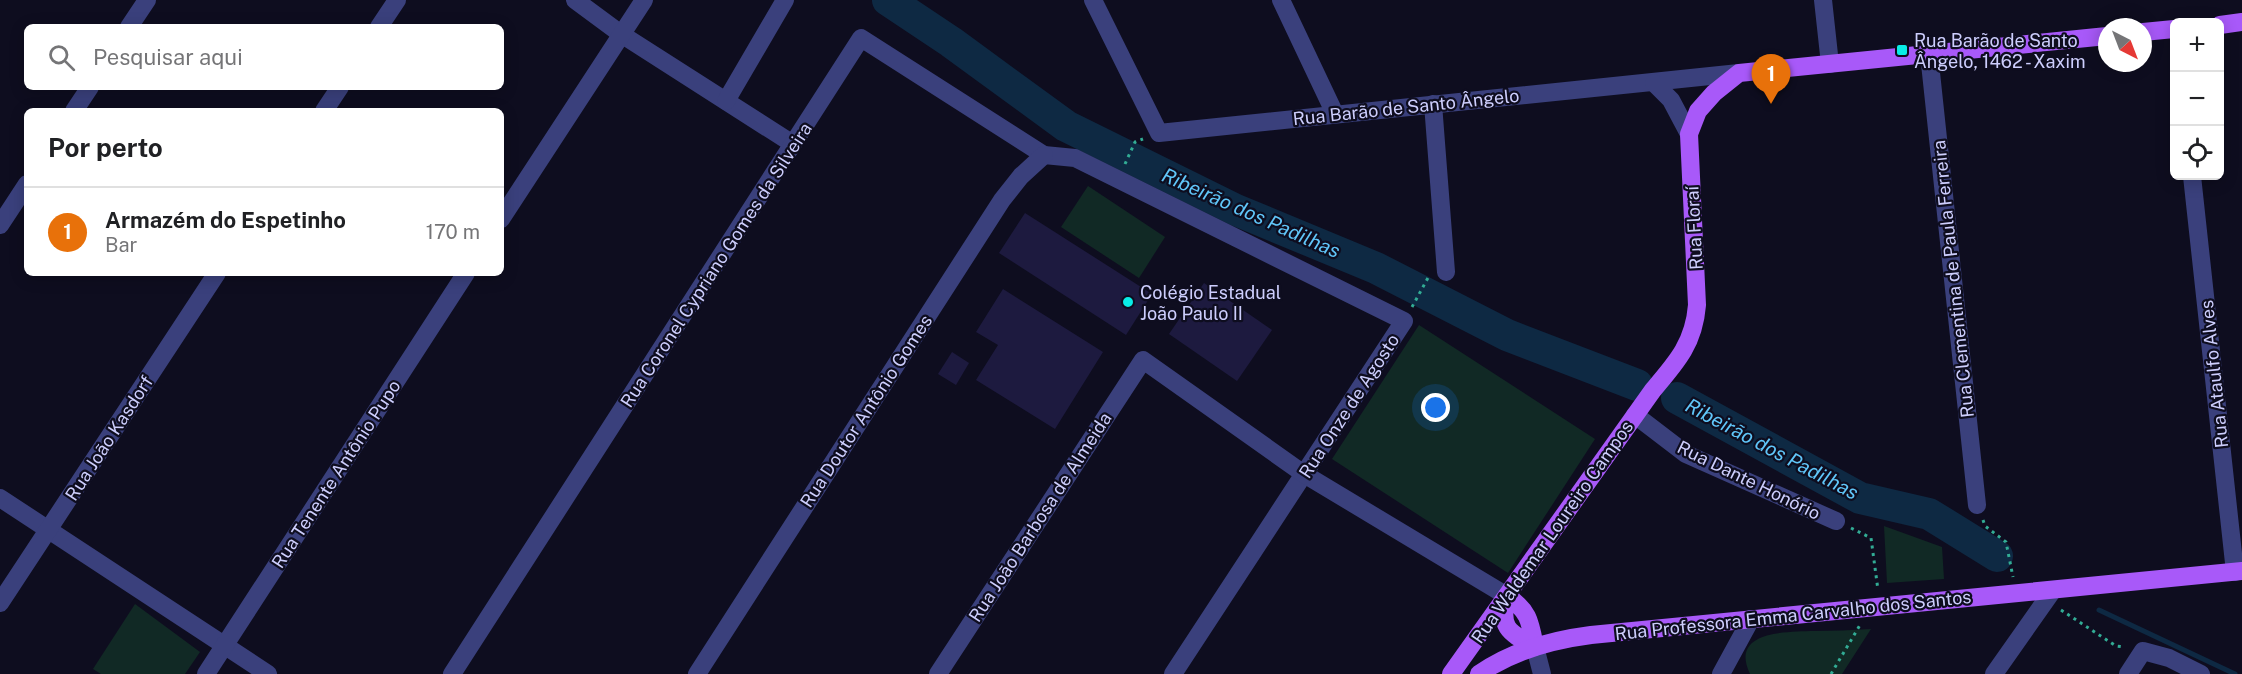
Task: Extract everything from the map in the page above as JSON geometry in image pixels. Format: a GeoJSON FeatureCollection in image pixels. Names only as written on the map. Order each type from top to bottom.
{"type":"FeatureCollection","features":[{"type":"Feature","properties":{"kind":"main road"},"geometry":{"type":"LineString","coordinates":[[2224,24],[2242,22]]}},
{"type":"Feature","properties":{"kind":"main road"},"geometry":{"type":"LineString","coordinates":[[2152,31],[2170,29]]}},
{"type":"Feature","properties":{"kind":"main road","name":"Rua Barão de Santo Ângelo"},"geometry":{"type":"LineString","coordinates":[[1739,73],[2098,37]]}},
{"type":"Feature","properties":{"kind":"main road","name":"Rua Floraí"},"geometry":{"type":"LineString","coordinates":[[1653,390],[1681,356],[1693,332],[1696,318],[1697,294],[1689,134],[1698,111],[1714,93],[1739,73]]}},
{"type":"Feature","properties":{"kind":"main road","name":"Rua Waldemar Loureiro Campos"},"geometry":{"type":"LineString","coordinates":[[1451,674],[1653,390]]}},
{"type":"Feature","properties":{"kind":"main road","name":"Rua Professora Emma Carvalho dos Santos"},"geometry":{"type":"LineString","coordinates":[[1535,647],[1591,635],[2016,594],[2049,595],[2239,572]]}},
{"type":"Feature","properties":{"kind":"main road"},"geometry":{"type":"LineString","coordinates":[[1506,596],[1525,610],[1535,647]]}},
{"type":"Feature","properties":{"kind":"main road","name":"Rua Waldemar Loureiro Campos"},"geometry":{"type":"LineString","coordinates":[[1482,673],[1535,647]]}},
{"type":"Feature","properties":{"kind":"street"},"geometry":{"type":"LineString","coordinates":[[131,24],[147,0]]}},
{"type":"Feature","properties":{"kind":"street"},"geometry":{"type":"LineString","coordinates":[[381,24],[397,0]]}},
{"type":"Feature","properties":{"kind":"street"},"geometry":{"type":"LineString","coordinates":[[574,0],[621,34],[793,144]]}},
{"type":"Feature","properties":{"kind":"street"},"geometry":{"type":"LineString","coordinates":[[504,214],[644,0]]}},
{"type":"Feature","properties":{"kind":"street"},"geometry":{"type":"LineString","coordinates":[[726,101],[784,0]]}},
{"type":"Feature","properties":{"kind":"street","name":"Rua Barão de Santo Ângelo"},"geometry":{"type":"LineString","coordinates":[[1093,0],[1159,133],[1739,73]]}},
{"type":"Feature","properties":{"kind":"street"},"geometry":{"type":"LineString","coordinates":[[1281,0],[1335,114]]}},
{"type":"Feature","properties":{"kind":"street"},"geometry":{"type":"LineString","coordinates":[[1823,0],[1830,64]]}},
{"type":"Feature","properties":{"kind":"street","name":"Rua Coronel Cypriano Gomes da Silveira"},"geometry":{"type":"LineString","coordinates":[[452,674],[861,38],[1044,155]]}},
{"type":"Feature","properties":{"kind":"street","name":"Rua Clementina de Paula Ferreira"},"geometry":{"type":"LineString","coordinates":[[1929,54],[1977,505]]}},
{"type":"Feature","properties":{"kind":"street"},"geometry":{"type":"LineString","coordinates":[[1654,83],[1671,100],[1689,134]]}},
{"type":"Feature","properties":{"kind":"street"},"geometry":{"type":"LineString","coordinates":[[76,108],[88,90]]}},
{"type":"Feature","properties":{"kind":"street"},"geometry":{"type":"LineString","coordinates":[[326,108],[338,90]]}},
{"type":"Feature","properties":{"kind":"street"},"geometry":{"type":"LineString","coordinates":[[1433,104],[1439,270]]}},
{"type":"Feature","properties":{"kind":"street","name":"Rua Onze de Agosto"},"geometry":{"type":"LineString","coordinates":[[1044,155],[1075,158],[1404,321],[1173,674]]}},
{"type":"Feature","properties":{"kind":"street","name":"Rua Doutor Antônio Gomes"},"geometry":{"type":"LineString","coordinates":[[698,674],[1002,200],[1021,176],[1044,155]]}},
{"type":"Feature","properties":{"kind":"street","name":"Rua Ataulfo Alves"},"geometry":{"type":"LineString","coordinates":[[2192,180],[2239,572]]}},
{"type":"Feature","properties":{"kind":"street"},"geometry":{"type":"LineString","coordinates":[[0,225],[24,189]]}},
{"type":"Feature","properties":{"kind":"street","name":"Rua João Kasdorf"},"geometry":{"type":"LineString","coordinates":[[0,603],[215,276]]}},
{"type":"Feature","properties":{"kind":"street","name":"Rua Tenente Antônio Pupo"},"geometry":{"type":"LineString","coordinates":[[206,674],[464,276]]}},
{"type":"Feature","properties":{"kind":"street","name":"Rua João Barbosa de Almeida"},"geometry":{"type":"LineString","coordinates":[[938,674],[1143,360],[1304,474]]}},
{"type":"Feature","properties":{"kind":"street","name":"Rua Dante Honório"},"geometry":{"type":"LineString","coordinates":[[1635,415],[1686,454],[1836,521]]}},
{"type":"Feature","properties":{"kind":"street"},"geometry":{"type":"LineString","coordinates":[[1304,474],[1506,596]]}},
{"type":"Feature","properties":{"kind":"street"},"geometry":{"type":"LineString","coordinates":[[0,498],[268,674]]}},
{"type":"Feature","properties":{"kind":"street"},"geometry":{"type":"LineString","coordinates":[[1994,674],[2049,595]]}},
{"type":"Feature","properties":{"kind":"street"},"geometry":{"type":"LineString","coordinates":[[1729,671],[1751,619]]}},
{"type":"Feature","properties":{"kind":"street"},"geometry":{"type":"LineString","coordinates":[[1535,647],[1542,674]]}},
{"type":"Feature","properties":{"kind":"street"},"geometry":{"type":"LineString","coordinates":[[2128,674],[2143,651],[2169,658],[2201,674]]}},
{"type":"Feature","properties":{"kind":"path"},"geometry":{"type":"LineString","coordinates":[[1122,169],[1135,142]]}},
{"type":"Feature","properties":{"kind":"path"},"geometry":{"type":"LineString","coordinates":[[1410,312],[1439,270]]}},
{"type":"Feature","properties":{"kind":"path"},"geometry":{"type":"LineString","coordinates":[[1977,505],[1985,526],[2006,542],[2016,594]]}},
{"type":"Feature","properties":{"kind":"path"},"geometry":{"type":"LineString","coordinates":[[1831,674],[1875,607],[1870,538],[1836,521]]}},
{"type":"Feature","properties":{"kind":"path"},"geometry":{"type":"LineString","coordinates":[[2049,595],[2116,646],[2143,651]]}},
{"type":"Feature","properties":{"kind":"green space"},"geometry":{"type":"Polygon","coordinates":[[[1088,186],[1165,237],[1139,278],[1061,227],[1088,186]]]}},
{"type":"Feature","properties":{"kind":"green space"},"geometry":{"type":"Polygon","coordinates":[[[1419,325],[1595,439],[1508,573],[1332,459],[1419,325]]]}},
{"type":"Feature","properties":{"kind":"green space"},"geometry":{"type":"Polygon","coordinates":[[[1884,526],[1942,547],[1944,579],[1887,583],[1884,526]]]}},
{"type":"Feature","properties":{"kind":"green space"},"geometry":{"type":"Polygon","coordinates":[[[135,604],[200,652],[185,674],[101,674],[93,669],[135,604]]]}},
{"type":"Feature","properties":{"kind":"green space"},"geometry":{"type":"Polygon","coordinates":[[[1871,629],[1842,674],[1750,674],[1746,660],[1747,649],[1754,641],[1764,636],[1790,632],[1871,629]]]}},
{"type":"Feature","properties":{"kind":"building"},"geometry":{"type":"Polygon","coordinates":[[[1025,213],[1152,294],[1126,335],[999,253],[1025,213]]]}},
{"type":"Feature","properties":{"kind":"building"},"geometry":{"type":"Polygon","coordinates":[[[1204,283],[1272,330],[1237,381],[1169,334],[1204,283]]]}},
{"type":"Feature","properties":{"kind":"building"},"geometry":{"type":"Polygon","coordinates":[[[1003,289],[1103,352],[1055,429],[976,380],[998,345],[976,332],[1003,289]]]}},
{"type":"Feature","properties":{"kind":"building"},"geometry":{"type":"Polygon","coordinates":[[[952,352],[969,363],[956,385],[938,374],[952,352]]]}},
{"type":"Feature","properties":{"kind":"waterway","name":"Ribeirão dos Padilhas"},"geometry":{"type":"LineString","coordinates":[[888,0],[951,42],[1066,126],[1236,210],[1376,268],[1507,335],[1637,385]]}},
{"type":"Feature","properties":{"kind":"waterway","name":"Ribeirão dos Padilhas"},"geometry":{"type":"LineString","coordinates":[[1677,398],[1860,498],[1929,514],[1997,556]]}},
{"type":"Feature","properties":{"kind":"waterway","name":"Ribeirão dos Padilhas"},"geometry":{"type":"LineString","coordinates":[[2099,610],[2235,674]]}},
{"type":"Feature","properties":{"kind":"place","name":"Rua Barão de Santo Ângelo, 1462 - Xaxim"},"geometry":{"type":"Point","coordinates":[1902,50]}},
{"type":"Feature","properties":{"kind":"place","name":"Armazém do Espetinho"},"geometry":{"type":"Point","coordinates":[1771,104]}},
{"type":"Feature","properties":{"kind":"place","name":"Colégio Estadual João Paulo II"},"geometry":{"type":"Point","coordinates":[1128,302]}}]}
